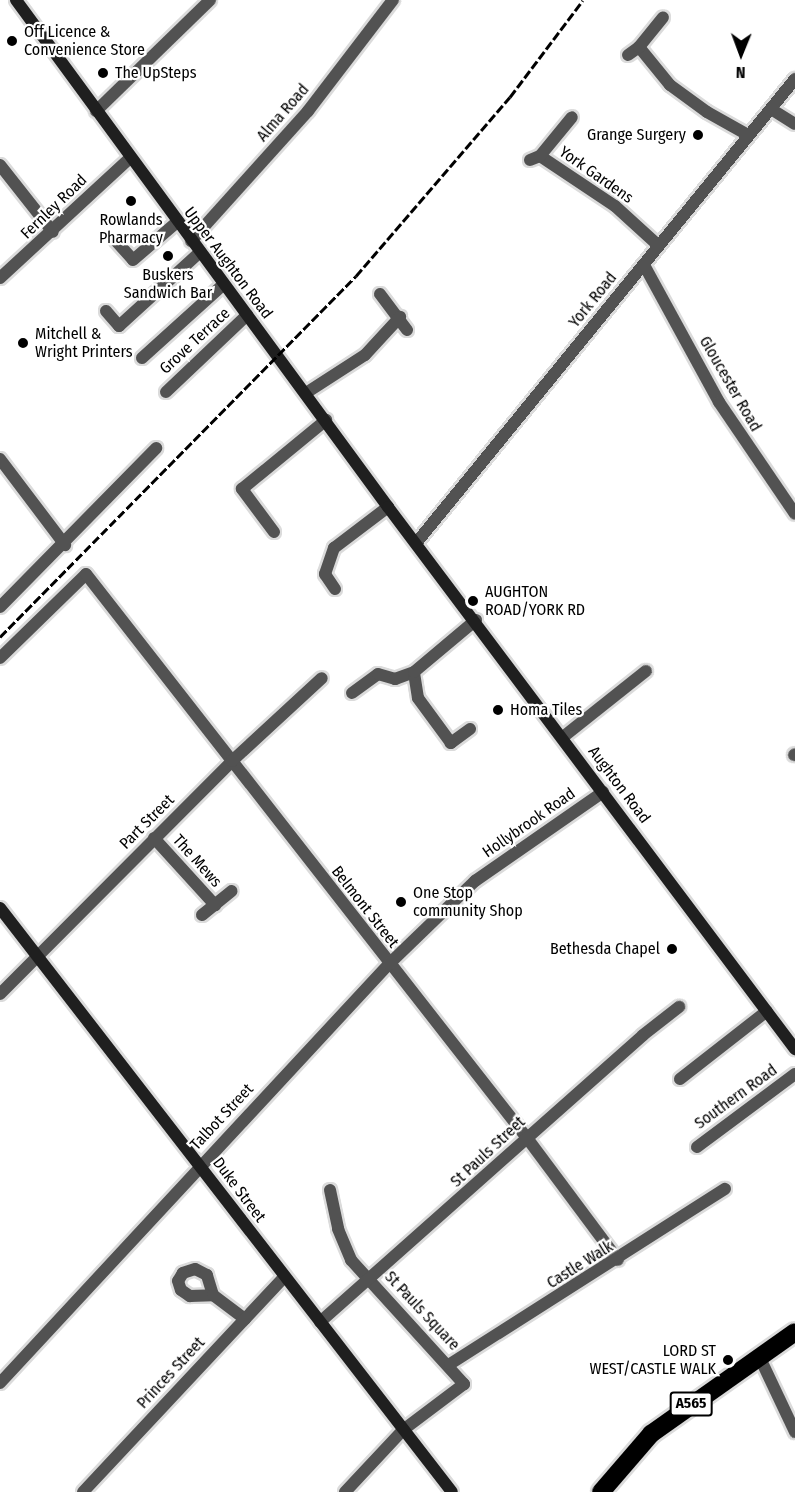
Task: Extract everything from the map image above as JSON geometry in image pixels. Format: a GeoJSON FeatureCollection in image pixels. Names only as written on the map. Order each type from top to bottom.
{"type":"FeatureCollection","features":[{"type":"Feature","properties":{"kind":"highway","name":"A565"},"geometry":{"type":"LineString","coordinates":[[601,1492],[651,1434],[795,1332]]}},
{"type":"Feature","properties":{"kind":"main road","name":"Upper Aughton Road"},"geometry":{"type":"LineString","coordinates":[[16,0],[129,159],[306,393],[387,507],[417,542]]}},
{"type":"Feature","properties":{"kind":"main road","name":"Aughton Road"},"geometry":{"type":"LineString","coordinates":[[417,542],[795,1049]]}},
{"type":"Feature","properties":{"kind":"main road","name":"Duke Street"},"geometry":{"type":"LineString","coordinates":[[0,908],[452,1492]]}},
{"type":"Feature","properties":{"kind":"street"},"geometry":{"type":"LineString","coordinates":[[96,111],[210,0]]}},
{"type":"Feature","properties":{"kind":"street","name":"Alma Road"},"geometry":{"type":"LineString","coordinates":[[191,241],[308,111],[393,0]]}},
{"type":"Feature","properties":{"kind":"street"},"geometry":{"type":"LineString","coordinates":[[628,55],[639,47],[663,17]]}},
{"type":"Feature","properties":{"kind":"street"},"geometry":{"type":"LineString","coordinates":[[639,47],[670,85],[706,112],[748,135]]}},
{"type":"Feature","properties":{"kind":"street","name":"York Road"},"geometry":{"type":"LineString","coordinates":[[417,542],[795,79]]}},
{"type":"Feature","properties":{"kind":"street"},"geometry":{"type":"LineString","coordinates":[[771,109],[795,124]]}},
{"type":"Feature","properties":{"kind":"street","name":"York Gardens"},"geometry":{"type":"LineString","coordinates":[[572,117],[535,158],[615,206],[659,246]]}},
{"type":"Feature","properties":{"kind":"street","name":"Fernley Road"},"geometry":{"type":"LineString","coordinates":[[0,278],[53,232],[129,159]]}},
{"type":"Feature","properties":{"kind":"street"},"geometry":{"type":"LineString","coordinates":[[0,165],[53,232]]}},
{"type":"Feature","properties":{"kind":"street"},"geometry":{"type":"LineString","coordinates":[[116,241],[133,260],[177,222]]}},
{"type":"Feature","properties":{"kind":"street"},"geometry":{"type":"LineString","coordinates":[[106,311],[120,326],[200,252]]}},
{"type":"Feature","properties":{"kind":"street","name":"Gloucester Road"},"geometry":{"type":"LineString","coordinates":[[644,264],[719,402],[795,514]]}},
{"type":"Feature","properties":{"kind":"street"},"geometry":{"type":"LineString","coordinates":[[142,358],[224,284]]}},
{"type":"Feature","properties":{"kind":"street"},"geometry":{"type":"LineString","coordinates":[[380,294],[400,317],[407,330]]}},
{"type":"Feature","properties":{"kind":"street","name":"Grove Terrace"},"geometry":{"type":"LineString","coordinates":[[166,392],[247,315]]}},
{"type":"Feature","properties":{"kind":"street"},"geometry":{"type":"LineString","coordinates":[[306,393],[365,355],[400,317]]}},
{"type":"Feature","properties":{"kind":"street"},"geometry":{"type":"LineString","coordinates":[[274,532],[242,489],[326,420]]}},
{"type":"Feature","properties":{"kind":"street"},"geometry":{"type":"LineString","coordinates":[[0,607],[65,544],[156,448]]}},
{"type":"Feature","properties":{"kind":"street"},"geometry":{"type":"LineString","coordinates":[[0,459],[65,544]]}},
{"type":"Feature","properties":{"kind":"street"},"geometry":{"type":"LineString","coordinates":[[335,589],[325,574],[334,548],[387,507]]}},
{"type":"Feature","properties":{"kind":"street","name":"Belmont Street"},"geometry":{"type":"LineString","coordinates":[[0,658],[86,574],[527,1138],[618,1260]]}},
{"type":"Feature","properties":{"kind":"street"},"geometry":{"type":"LineString","coordinates":[[352,693],[378,674],[395,679],[414,672],[476,620]]}},
{"type":"Feature","properties":{"kind":"street"},"geometry":{"type":"LineString","coordinates":[[563,737],[646,671]]}},
{"type":"Feature","properties":{"kind":"street"},"geometry":{"type":"LineString","coordinates":[[414,672],[418,698],[451,743],[470,729]]}},
{"type":"Feature","properties":{"kind":"street","name":"Part Street"},"geometry":{"type":"LineString","coordinates":[[0,994],[232,761],[322,678]]}},
{"type":"Feature","properties":{"kind":"street","name":"Hollybrook Road"},"geometry":{"type":"LineString","coordinates":[[475,881],[603,792]]}},
{"type":"Feature","properties":{"kind":"street","name":"The Mews"},"geometry":{"type":"LineString","coordinates":[[154,838],[215,905]]}},
{"type":"Feature","properties":{"kind":"street","name":"Talbot Street"},"geometry":{"type":"LineString","coordinates":[[0,1383],[199,1165],[389,964],[475,881]]}},
{"type":"Feature","properties":{"kind":"street","name":"The Mews"},"geometry":{"type":"LineString","coordinates":[[202,915],[232,891]]}},
{"type":"Feature","properties":{"kind":"street","name":"St Pauls Street"},"geometry":{"type":"LineString","coordinates":[[320,1322],[679,1007]]}},
{"type":"Feature","properties":{"kind":"street"},"geometry":{"type":"LineString","coordinates":[[680,1078],[767,1011]]}},
{"type":"Feature","properties":{"kind":"street","name":"Southern Road"},"geometry":{"type":"LineString","coordinates":[[696,1147],[795,1074]]}},
{"type":"Feature","properties":{"kind":"street","name":"Castle Walk"},"geometry":{"type":"LineString","coordinates":[[450,1364],[618,1260],[725,1189]]}},
{"type":"Feature","properties":{"kind":"street","name":"St Pauls Square"},"geometry":{"type":"LineString","coordinates":[[330,1190],[338,1229],[351,1260],[450,1364],[464,1384],[403,1430]]}},
{"type":"Feature","properties":{"kind":"street","name":"Princes Street"},"geometry":{"type":"LineString","coordinates":[[83,1492],[284,1277]]}},
{"type":"Feature","properties":{"kind":"street"},"geometry":{"type":"LineString","coordinates":[[213,1295],[245,1319]]}},
{"type":"Feature","properties":{"kind":"street"},"geometry":{"type":"LineString","coordinates":[[760,1358],[795,1432]]}},
{"type":"Feature","properties":{"kind":"street"},"geometry":{"type":"LineString","coordinates":[[345,1492],[403,1430]]}},
{"type":"Feature","properties":{"kind":"railway"},"geometry":{"type":"LineString","coordinates":[[0,637],[356,276],[510,97],[583,0]]}},
{"type":"Feature","properties":{"kind":"place","name":"Off Licence & Convenience Store"},"geometry":{"type":"Point","coordinates":[12,41]}},
{"type":"Feature","properties":{"kind":"place","name":"The UpSteps"},"geometry":{"type":"Point","coordinates":[103,73]}},
{"type":"Feature","properties":{"kind":"place","name":"Grange Surgery"},"geometry":{"type":"Point","coordinates":[698,135]}},
{"type":"Feature","properties":{"kind":"place","name":"Rowlands Pharmacy"},"geometry":{"type":"Point","coordinates":[131,201]}},
{"type":"Feature","properties":{"kind":"place","name":"Buskers Sandwich Bar"},"geometry":{"type":"Point","coordinates":[168,256]}},
{"type":"Feature","properties":{"kind":"place","name":"Mitchell & Wright Printers"},"geometry":{"type":"Point","coordinates":[23,343]}},
{"type":"Feature","properties":{"kind":"place","name":"AUGHTON ROAD/YORK RD"},"geometry":{"type":"Point","coordinates":[473,601]}},
{"type":"Feature","properties":{"kind":"place","name":"Homa Tiles"},"geometry":{"type":"Point","coordinates":[498,710]}},
{"type":"Feature","properties":{"kind":"place","name":"One Stop community Shop"},"geometry":{"type":"Point","coordinates":[401,902]}},
{"type":"Feature","properties":{"kind":"place","name":"Bethesda Chapel"},"geometry":{"type":"Point","coordinates":[672,949]}},
{"type":"Feature","properties":{"kind":"place","name":"LORD ST WEST/CASTLE WALK"},"geometry":{"type":"Point","coordinates":[728,1360]}}]}
